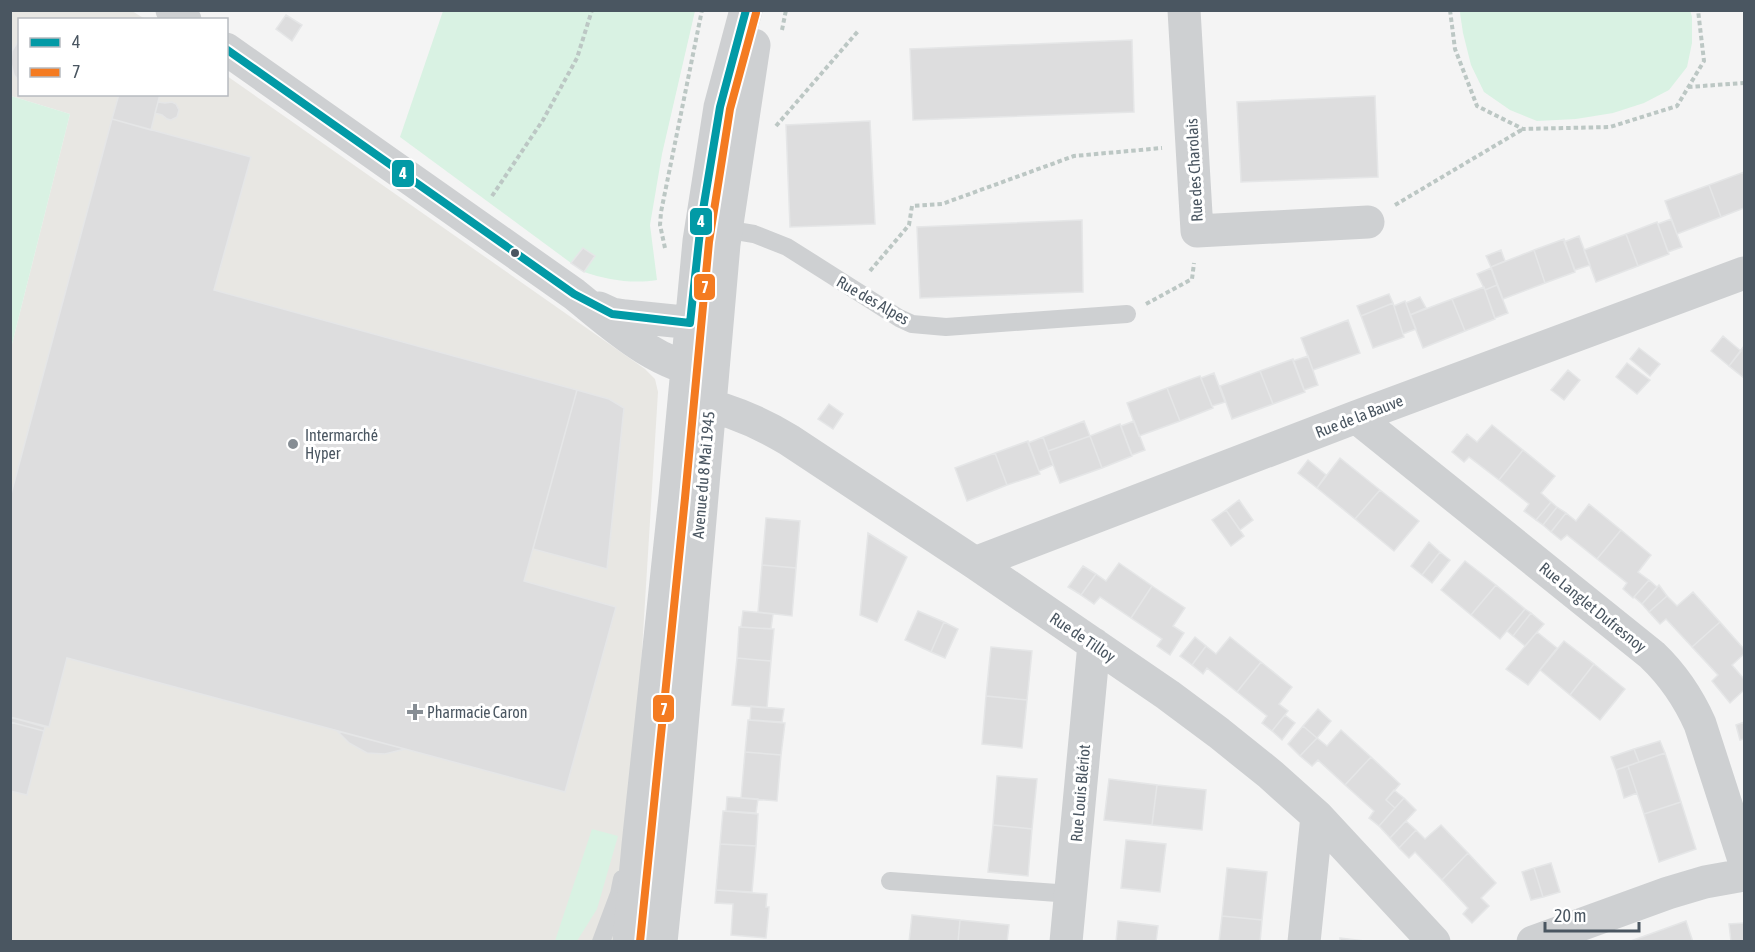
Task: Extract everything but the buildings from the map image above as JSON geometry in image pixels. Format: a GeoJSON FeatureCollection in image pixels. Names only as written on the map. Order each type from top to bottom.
{"type":"FeatureCollection","features":[{"type":"Feature","properties":{"kind":"street","name":"Avenue du 8 Mai 1945"},"geometry":{"type":"LineString","coordinates":[[661,942],[675,806],[698,387],[714,228],[720,107],[746,10]]}},
{"type":"Feature","properties":{"kind":"street","name":"Avenue du 8 Mai 1945"},"geometry":{"type":"LineString","coordinates":[[714,228],[749,83],[757,10]]}},
{"type":"Feature","properties":{"kind":"street","name":"Rue des Charolais"},"geometry":{"type":"LineString","coordinates":[[1184,10],[1197,231],[1368,222]]}},
{"type":"Feature","properties":{"kind":"street","name":"Rue de Tilloy"},"geometry":{"type":"LineString","coordinates":[[228,50],[574,294],[625,335],[664,360],[698,387],[736,412],[771,429],[975,563],[1219,733],[1317,816],[1434,942]]}},
{"type":"Feature","properties":{"kind":"street","name":"Rue de la Bauve"},"geometry":{"type":"LineString","coordinates":[[975,563],[1356,417],[1744,273]]}},
{"type":"Feature","properties":{"kind":"street","name":"Rue de Tilloy"},"geometry":{"type":"LineString","coordinates":[[574,294],[612,314],[704,324]]}},
{"type":"Feature","properties":{"kind":"street","name":"Avenue du 8 Mai 1945"},"geometry":{"type":"LineString","coordinates":[[629,942],[675,497],[698,387]]}},
{"type":"Feature","properties":{"kind":"street","name":"Rue Langlet Dufresnoy"},"geometry":{"type":"LineString","coordinates":[[1356,417],[1668,670],[1692,706],[1700,724],[1744,860]]}},
{"type":"Feature","properties":{"kind":"street","name":"Rue Louis Blériot"},"geometry":{"type":"LineString","coordinates":[[1066,942],[1094,644]]}},
{"type":"Feature","properties":{"kind":"street"},"geometry":{"type":"LineString","coordinates":[[1304,942],[1317,816]]}},
{"type":"Feature","properties":{"kind":"street"},"geometry":{"type":"LineString","coordinates":[[1533,942],[1668,893],[1705,882],[1744,875]]}},
{"type":"Feature","properties":{"kind":"lane","name":"Rue des Alpes"},"geometry":{"type":"LineString","coordinates":[[714,228],[754,234],[787,247],[912,324],[946,327],[1127,314]]}},
{"type":"Feature","properties":{"kind":"lane"},"geometry":{"type":"LineString","coordinates":[[601,942],[619,894],[646,763]]}},
{"type":"Feature","properties":{"kind":"lane"},"geometry":{"type":"LineString","coordinates":[[890,881],[1071,894]]}},
{"type":"Feature","properties":{"kind":"path"},"geometry":{"type":"LineString","coordinates":[[473,223],[543,120],[577,58],[592,10]]}},
{"type":"Feature","properties":{"kind":"path"},"geometry":{"type":"LineString","coordinates":[[1450,10],[1455,49],[1478,106],[1523,129],[1610,127],[1677,106],[1704,61],[1698,10]]}},
{"type":"Feature","properties":{"kind":"path"},"geometry":{"type":"LineString","coordinates":[[775,128],[859,30]]}},
{"type":"Feature","properties":{"kind":"path"},"geometry":{"type":"LineString","coordinates":[[1688,87],[1744,83]]}},
{"type":"Feature","properties":{"kind":"path"},"geometry":{"type":"LineString","coordinates":[[1368,222],[1523,129]]}},
{"type":"Feature","properties":{"kind":"path"},"geometry":{"type":"LineString","coordinates":[[854,290],[909,225],[912,206],[942,204],[1074,156],[1192,145]]}},
{"type":"Feature","properties":{"kind":"path"},"geometry":{"type":"LineString","coordinates":[[1127,314],[1192,279],[1197,231]]}},
{"type":"Feature","properties":{"kind":"shaded area"},"geometry":{"type":"Polygon","coordinates":[[[10,11],[132,11],[143,18],[18,18],[18,96],[228,96],[228,77],[645,369],[655,379],[658,392],[624,941],[11,941],[11,348],[70,114],[11,96],[10,11]]]}},
{"type":"Feature","properties":{"kind":"green space"},"geometry":{"type":"Polygon","coordinates":[[[1461,10],[1690,10],[1692,43],[1687,67],[1669,90],[1644,103],[1613,113],[1576,119],[1537,121],[1510,110],[1484,92],[1471,65],[1460,13],[1461,10]]]}},
{"type":"Feature","properties":{"kind":"green space"},"geometry":{"type":"Polygon","coordinates":[[[443,11],[695,11],[662,154],[650,225],[657,280],[639,282],[620,280],[584,272],[595,256],[583,248],[571,263],[400,137],[443,11]]]}},
{"type":"Feature","properties":{"kind":"green space"},"geometry":{"type":"Polygon","coordinates":[[[10,96],[70,114],[11,348],[10,96]]]}},
{"type":"Feature","properties":{"kind":"green space"},"geometry":{"type":"Polygon","coordinates":[[[592,829],[618,836],[597,909],[577,941],[555,941],[592,829]]]}},
{"type":"Feature","properties":{"kind":"transit line","name":"4"},"geometry":{"type":"LineString","coordinates":[[228,50],[574,294],[612,314],[690,323],[701,222],[720,107],[746,10]]}},
{"type":"Feature","properties":{"kind":"transit line","name":"7"},"geometry":{"type":"LineString","coordinates":[[640,942],[709,242],[730,109],[756,13]]}},
{"type":"Feature","properties":{"kind":"place","name":"Intermarché Hyper"},"geometry":{"type":"Point","coordinates":[293,444]}},
{"type":"Feature","properties":{"kind":"place","name":"Pharmacie Caron"},"geometry":{"type":"Point","coordinates":[415,712]}}]}
